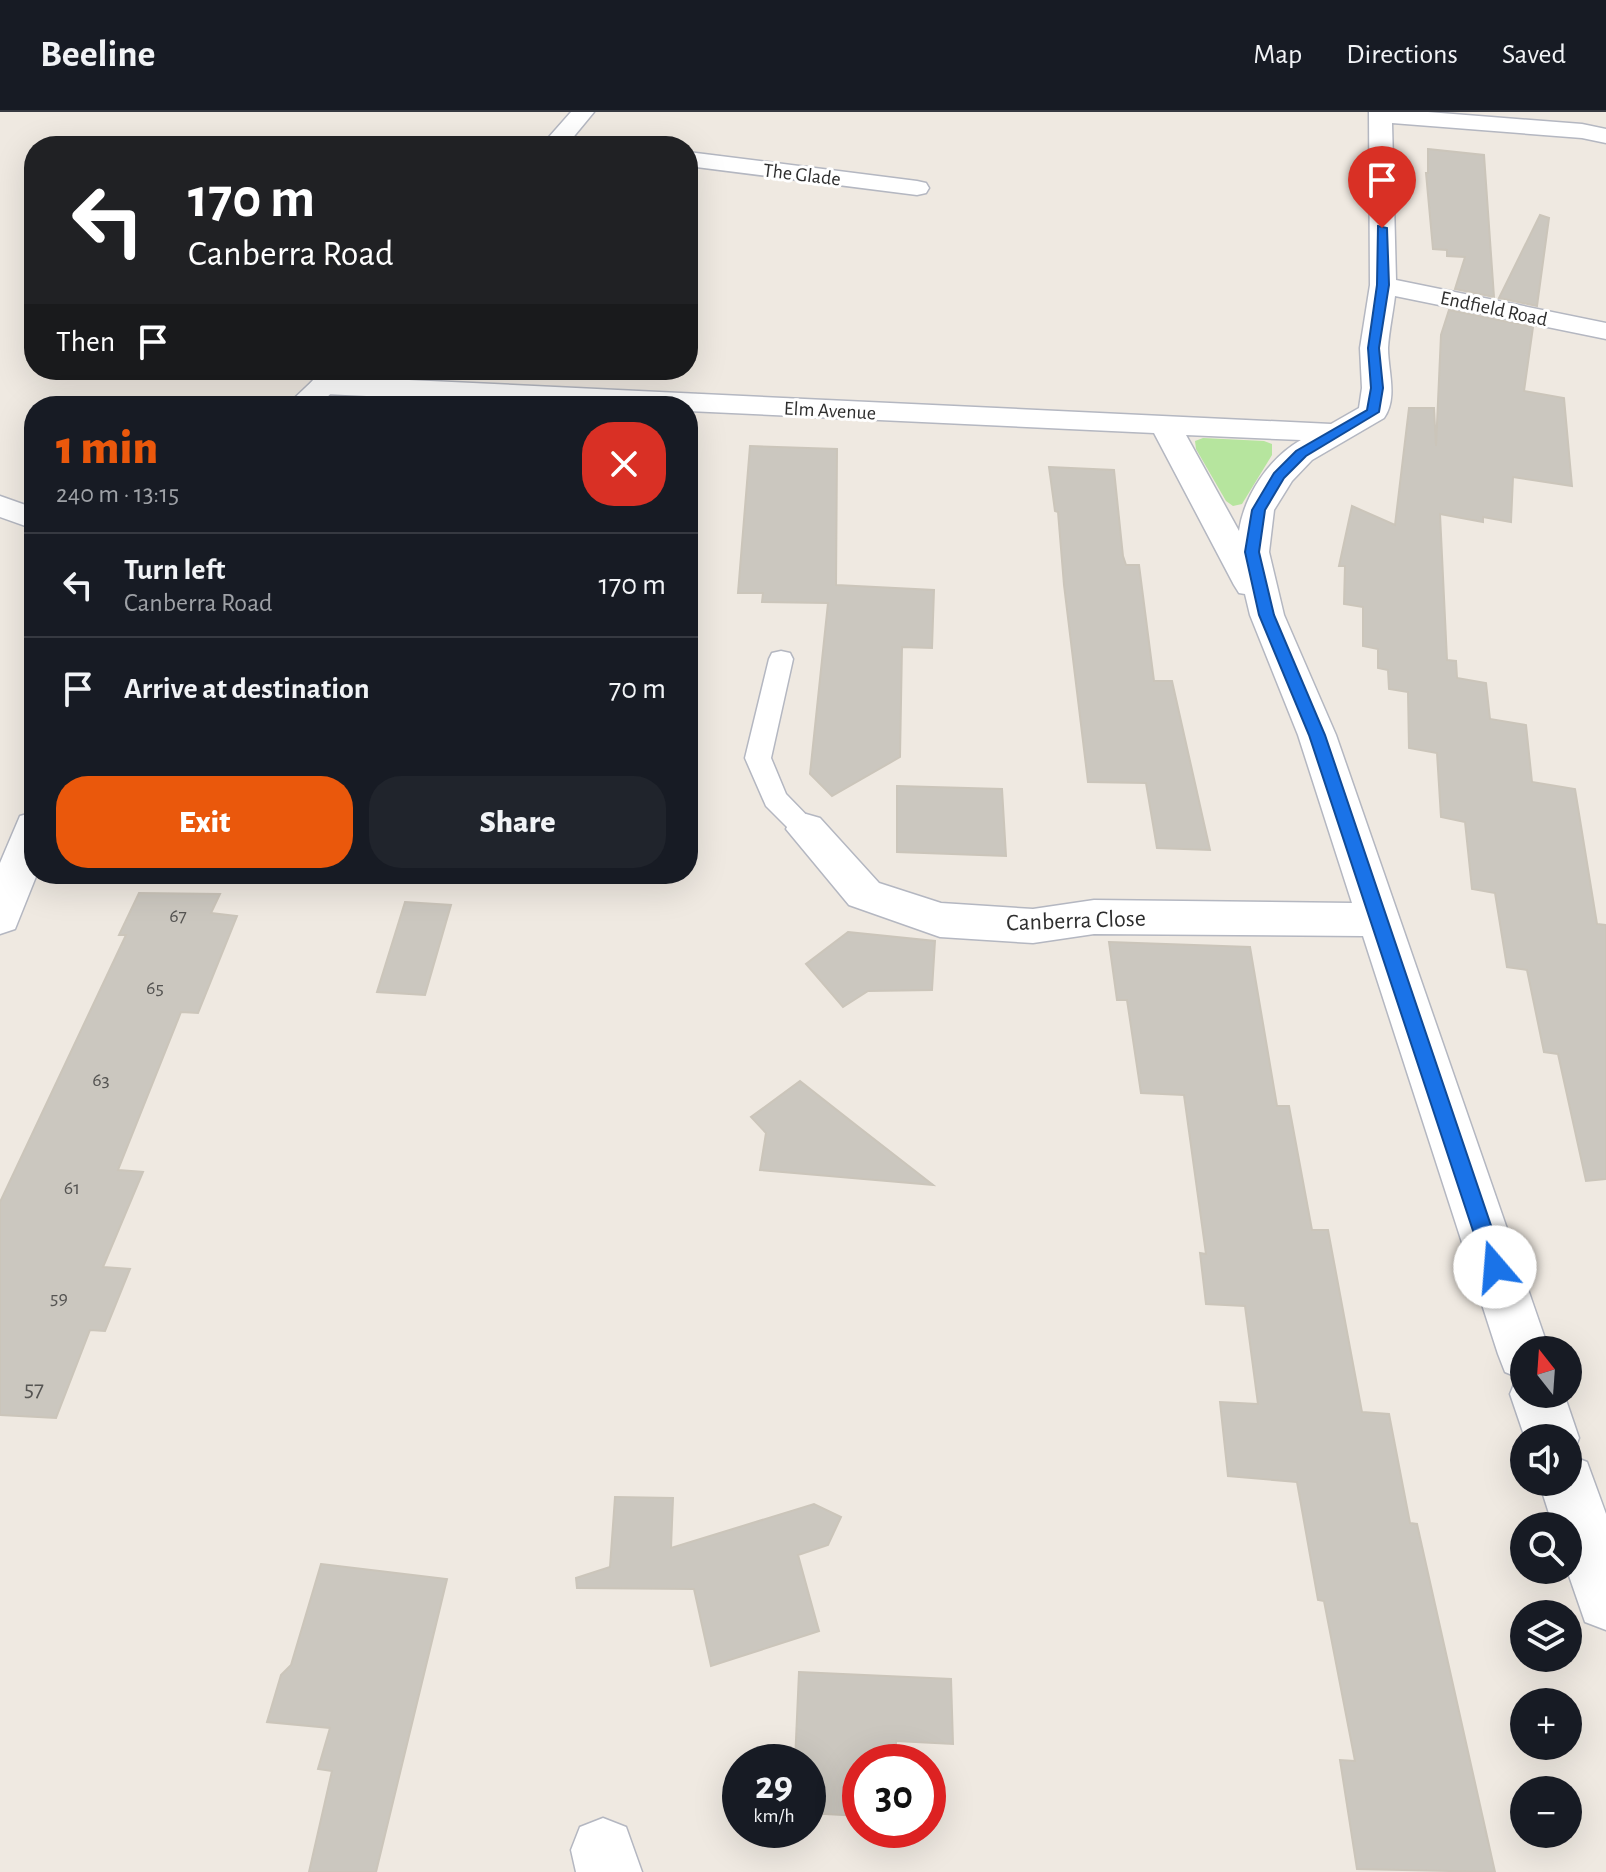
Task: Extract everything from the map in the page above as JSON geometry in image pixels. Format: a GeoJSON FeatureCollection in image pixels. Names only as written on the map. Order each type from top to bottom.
{"type":"FeatureCollection","features":[{"type":"Feature","properties":{"kind":"street"},"geometry":{"type":"LineString","coordinates":[[561,136],[583,112]]}},
{"type":"Feature","properties":{"kind":"street"},"geometry":{"type":"LineString","coordinates":[[1267,615],[1252,552],[1258,510],[1279,476],[1301,453],[1373,412],[1377,388],[1374,348],[1383,285],[1380,113],[1582,131],[1606,136]]}},
{"type":"Feature","properties":{"kind":"street","name":"The Glade"},"geometry":{"type":"LineString","coordinates":[[698,160],[917,188]]}},
{"type":"Feature","properties":{"kind":"street","name":"Endfield Road"},"geometry":{"type":"LineString","coordinates":[[1383,285],[1606,331]]}},
{"type":"Feature","properties":{"kind":"street"},"geometry":{"type":"LineString","coordinates":[[312,396],[330,380]]}},
{"type":"Feature","properties":{"kind":"street","name":"Elm Avenue"},"geometry":{"type":"LineString","coordinates":[[367,380],[651,396]]}},
{"type":"Feature","properties":{"kind":"street","name":"Elm Avenue"},"geometry":{"type":"LineString","coordinates":[[698,399],[1337,433]]}},
{"type":"Feature","properties":{"kind":"street"},"geometry":{"type":"LineString","coordinates":[[1165,425],[1267,615],[1317,735],[1518,1336]]}},
{"type":"Feature","properties":{"kind":"street"},"geometry":{"type":"LineString","coordinates":[[0,497],[24,498]]}},
{"type":"Feature","properties":{"kind":"street"},"geometry":{"type":"LineString","coordinates":[[0,506],[24,515]]}},
{"type":"Feature","properties":{"kind":"street","name":"Canberra Close"},"geometry":{"type":"LineString","coordinates":[[806,829],[864,894],[940,920],[1033,926],[1094,917],[1379,920]]}},
{"type":"Feature","properties":{"kind":"street"},"geometry":{"type":"LineString","coordinates":[[0,917],[24,853]]}},
{"type":"Feature","properties":{"kind":"street"},"geometry":{"type":"LineString","coordinates":[[1572,1496],[1606,1601]]}},
{"type":"Feature","properties":{"kind":"lane"},"geometry":{"type":"LineString","coordinates":[[781,659],[758,758],[775,799],[806,829]]}},
{"type":"Feature","properties":{"kind":"green space"},"geometry":{"type":"Polygon","coordinates":[[[1203,438],[1272,444],[1272,455],[1242,504],[1233,506],[1226,501],[1196,449],[1195,441],[1203,438]]]}},
{"type":"Feature","properties":{"kind":"building"},"geometry":{"type":"Polygon","coordinates":[[[1428,149],[1484,155],[1494,297],[1455,289],[1465,257],[1447,256],[1447,250],[1433,249],[1426,173],[1428,149]]]}},
{"type":"Feature","properties":{"kind":"building"},"geometry":{"type":"Polygon","coordinates":[[[1540,215],[1549,218],[1537,306],[1499,298],[1540,215]]]}},
{"type":"Feature","properties":{"kind":"building"},"geometry":{"type":"Polygon","coordinates":[[[1449,310],[1533,327],[1524,391],[1564,398],[1572,486],[1513,477],[1511,522],[1483,517],[1483,522],[1440,514],[1447,660],[1456,661],[1457,678],[1486,683],[1490,719],[1526,725],[1532,782],[1575,789],[1597,924],[1606,925],[1606,1179],[1586,1181],[1558,1054],[1544,1052],[1527,970],[1507,967],[1495,893],[1472,889],[1465,822],[1441,817],[1437,753],[1409,748],[1408,692],[1389,689],[1388,670],[1378,668],[1378,649],[1363,646],[1363,607],[1344,604],[1345,566],[1339,566],[1352,506],[1395,525],[1409,408],[1434,408],[1436,446],[1441,335],[1449,310]]]}},
{"type":"Feature","properties":{"kind":"building"},"geometry":{"type":"Polygon","coordinates":[[[750,446],[837,449],[836,585],[934,590],[932,648],[902,647],[900,757],[832,796],[810,774],[828,603],[762,602],[763,593],[738,593],[750,446]]]}},
{"type":"Feature","properties":{"kind":"building"},"geometry":{"type":"Polygon","coordinates":[[[1049,467],[1114,470],[1123,556],[1126,565],[1139,565],[1154,681],[1172,681],[1210,850],[1157,848],[1146,783],[1088,782],[1058,512],[1055,511],[1049,467]]]}},
{"type":"Feature","properties":{"kind":"building"},"geometry":{"type":"Polygon","coordinates":[[[897,786],[1002,789],[1006,856],[897,852],[897,786]]]}},
{"type":"Feature","properties":{"kind":"building"},"geometry":{"type":"Polygon","coordinates":[[[139,893],[220,894],[211,913],[237,916],[198,1013],[181,1012],[118,1170],[143,1172],[103,1267],[130,1269],[105,1331],[90,1330],[56,1418],[0,1415],[0,1202],[126,935],[119,935],[139,893]]]}},
{"type":"Feature","properties":{"kind":"building"},"geometry":{"type":"Polygon","coordinates":[[[405,902],[451,905],[425,995],[377,992],[405,902]]]}},
{"type":"Feature","properties":{"kind":"building"},"geometry":{"type":"Polygon","coordinates":[[[848,932],[935,941],[932,990],[868,991],[843,1007],[806,964],[848,932]]]}},
{"type":"Feature","properties":{"kind":"building"},"geometry":{"type":"Polygon","coordinates":[[[1109,942],[1250,947],[1277,1106],[1289,1106],[1312,1230],[1328,1230],[1362,1412],[1389,1414],[1410,1523],[1417,1524],[1495,1872],[1357,1869],[1340,1760],[1355,1761],[1324,1601],[1318,1600],[1297,1482],[1228,1476],[1220,1402],[1258,1404],[1245,1306],[1206,1304],[1200,1253],[1206,1254],[1184,1095],[1141,1093],[1127,1000],[1117,1000],[1109,942]]]}},
{"type":"Feature","properties":{"kind":"building"},"geometry":{"type":"Polygon","coordinates":[[[800,1081],[933,1185],[760,1170],[766,1133],[751,1117],[800,1081]]]}},
{"type":"Feature","properties":{"kind":"building"},"geometry":{"type":"Polygon","coordinates":[[[615,1497],[673,1498],[671,1548],[814,1504],[841,1517],[828,1545],[798,1555],[819,1631],[711,1666],[694,1589],[577,1588],[576,1578],[610,1567],[615,1497]]]}},
{"type":"Feature","properties":{"kind":"building"},"geometry":{"type":"Polygon","coordinates":[[[321,1564],[447,1579],[376,1872],[309,1872],[332,1771],[318,1769],[330,1728],[267,1722],[281,1675],[291,1665],[321,1564]]]}},
{"type":"Feature","properties":{"kind":"building"},"geometry":{"type":"Polygon","coordinates":[[[799,1672],[951,1679],[953,1744],[896,1741],[896,1744],[842,1744],[842,1815],[826,1814],[826,1744],[796,1744],[799,1672]]]}},
{"type":"Feature","properties":{"kind":"route"},"geometry":{"type":"LineString","coordinates":[[1382,228],[1383,285],[1374,348],[1377,388],[1373,412],[1301,453],[1279,476],[1258,510],[1252,552],[1267,615],[1317,735],[1495,1267]]}}]}
